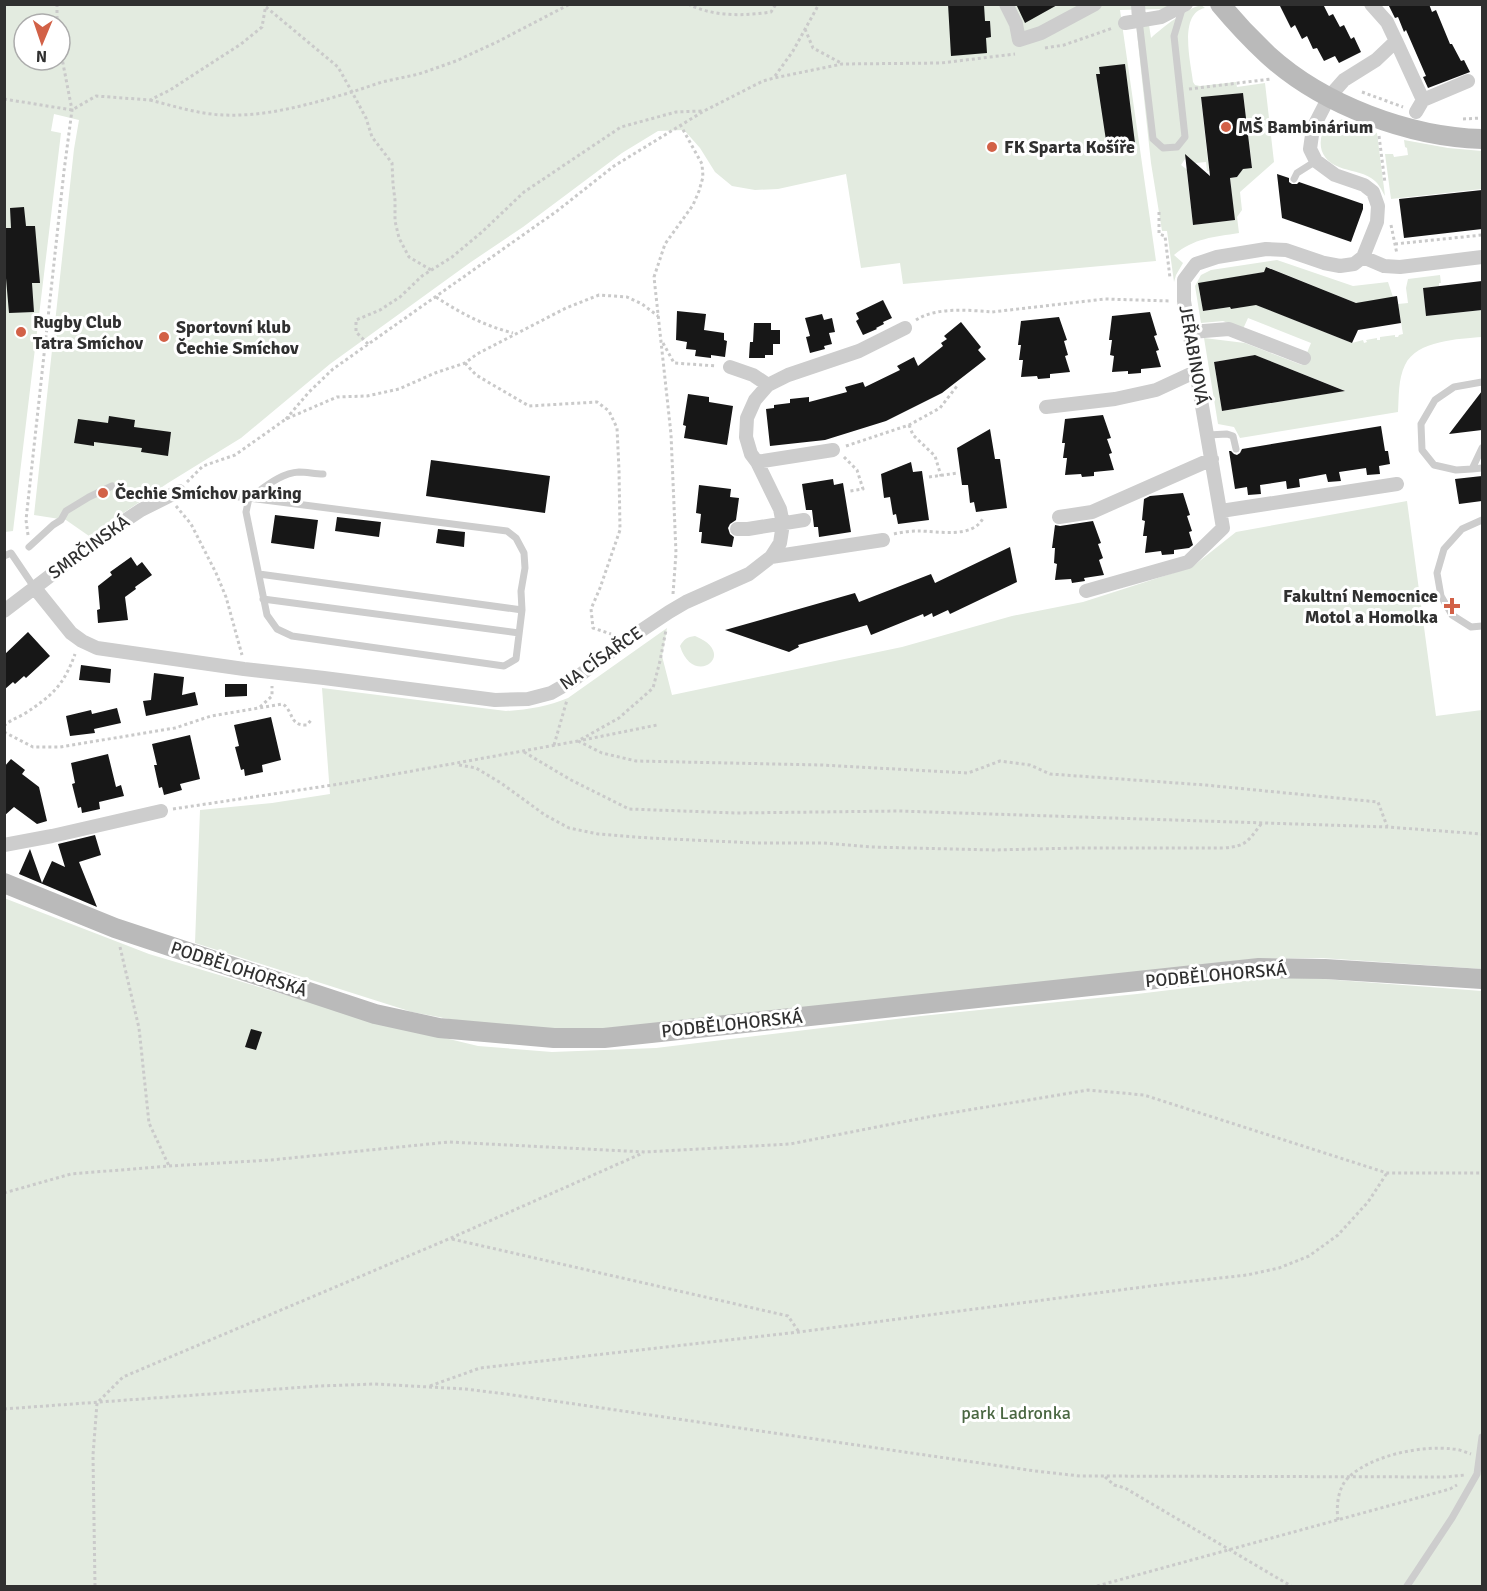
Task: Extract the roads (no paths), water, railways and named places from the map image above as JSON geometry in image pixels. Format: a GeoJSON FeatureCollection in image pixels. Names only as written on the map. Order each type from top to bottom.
{"type":"FeatureCollection","features":[{"type":"Feature","properties":{"kind":"street"},"geometry":{"type":"LineString","coordinates":[[1006,4],[1016,24],[1019,40],[1041,33],[1095,4]]}},
{"type":"Feature","properties":{"kind":"street"},"geometry":{"type":"LineString","coordinates":[[1138,4],[1132,22],[1161,17],[1185,5]]}},
{"type":"Feature","properties":{"kind":"street"},"geometry":{"type":"LineString","coordinates":[[1220,4],[1269,56],[1301,81],[1329,97],[1366,114],[1415,131],[1465,139],[1482,139]]}},
{"type":"Feature","properties":{"kind":"street"},"geometry":{"type":"LineString","coordinates":[[1371,4],[1387,22],[1420,106],[1468,81]]}},
{"type":"Feature","properties":{"kind":"street"},"geometry":{"type":"LineString","coordinates":[[1396,41],[1376,60],[1344,80],[1329,97],[1312,128],[1310,149],[1316,161],[1335,175],[1364,185],[1373,192],[1378,206],[1377,222],[1363,257],[1384,266],[1400,267],[1482,257]]}},
{"type":"Feature","properties":{"kind":"street","name":"JEŘABINOVÁ"},"geometry":{"type":"LineString","coordinates":[[1086,591],[1188,562],[1223,528],[1184,301],[1184,280],[1196,264],[1217,257],[1266,249],[1286,250],[1340,266],[1354,264],[1363,257]]}},
{"type":"Feature","properties":{"kind":"street"},"geometry":{"type":"LineString","coordinates":[[771,557],[780,543],[783,524],[780,509],[751,454],[746,437],[747,418],[755,400],[768,384],[859,351],[905,328]]}},
{"type":"Feature","properties":{"kind":"street"},"geometry":{"type":"LineString","coordinates":[[1191,332],[1229,329],[1304,358]]}},
{"type":"Feature","properties":{"kind":"street"},"geometry":{"type":"LineString","coordinates":[[730,367],[753,375],[768,384]]}},
{"type":"Feature","properties":{"kind":"street"},"geometry":{"type":"LineString","coordinates":[[1046,406],[1115,399],[1156,390],[1197,370]]}},
{"type":"Feature","properties":{"kind":"street"},"geometry":{"type":"LineString","coordinates":[[757,462],[835,449]]}},
{"type":"Feature","properties":{"kind":"street"},"geometry":{"type":"LineString","coordinates":[[1059,517],[1092,512],[1212,459]]}},
{"type":"Feature","properties":{"kind":"street"},"geometry":{"type":"LineString","coordinates":[[1221,511],[1397,484]]}},
{"type":"Feature","properties":{"kind":"street","name":"SMRČINSKÁ"},"geometry":{"type":"LineString","coordinates":[[4,610],[105,534],[141,510],[179,491]]}},
{"type":"Feature","properties":{"kind":"street"},"geometry":{"type":"LineString","coordinates":[[737,529],[804,520]]}},
{"type":"Feature","properties":{"kind":"street"},"geometry":{"type":"LineString","coordinates":[[771,557],[883,540]]}},
{"type":"Feature","properties":{"kind":"street","name":"NA CÍSAŘCE"},"geometry":{"type":"LineString","coordinates":[[34,587],[71,633],[97,648],[495,700],[528,699],[551,693],[572,681],[669,612],[749,574],[771,557]]}},
{"type":"Feature","properties":{"kind":"street"},"geometry":{"type":"LineString","coordinates":[[4,845],[161,811]]}},
{"type":"Feature","properties":{"kind":"street","name":"PODBĚLOHORSKÁ"},"geometry":{"type":"LineString","coordinates":[[4,883],[115,928],[375,1014],[439,1028],[554,1038],[604,1038],[1259,968],[1325,969],[1482,979]]}},
{"type":"Feature","properties":{"kind":"lane"},"geometry":{"type":"LineString","coordinates":[[1132,22],[1153,139],[1163,148],[1177,147],[1185,137],[1174,36],[1185,5]]}},
{"type":"Feature","properties":{"kind":"lane"},"geometry":{"type":"LineString","coordinates":[[1294,179],[1297,173],[1316,161]]}},
{"type":"Feature","properties":{"kind":"lane"},"geometry":{"type":"LineString","coordinates":[[1482,382],[1454,387],[1435,400],[1421,424],[1422,450],[1434,465],[1456,470],[1482,468]]}},
{"type":"Feature","properties":{"kind":"lane"},"geometry":{"type":"LineString","coordinates":[[1208,435],[1218,433],[1233,435],[1236,449]]}},
{"type":"Feature","properties":{"kind":"lane"},"geometry":{"type":"LineString","coordinates":[[1472,469],[1482,448]]}},
{"type":"Feature","properties":{"kind":"lane"},"geometry":{"type":"LineString","coordinates":[[179,491],[249,498],[507,531],[516,538],[524,553],[522,610],[516,659],[504,666],[292,636],[278,629],[267,615],[263,599],[246,512],[249,498],[278,478],[289,474],[299,472],[323,474]]}},
{"type":"Feature","properties":{"kind":"lane"},"geometry":{"type":"LineString","coordinates":[[29,547],[61,520],[66,511],[112,486]]}},
{"type":"Feature","properties":{"kind":"lane"},"geometry":{"type":"LineString","coordinates":[[1482,520],[1462,529],[1444,549],[1437,573],[1441,596],[1452,615],[1472,627],[1482,626]]}},
{"type":"Feature","properties":{"kind":"lane"},"geometry":{"type":"LineString","coordinates":[[4,556],[11,554],[34,587]]}},
{"type":"Feature","properties":{"kind":"lane"},"geometry":{"type":"LineString","coordinates":[[259,574],[522,610]]}},
{"type":"Feature","properties":{"kind":"lane"},"geometry":{"type":"LineString","coordinates":[[263,599],[519,633]]}},
{"type":"Feature","properties":{"kind":"lane"},"geometry":{"type":"LineString","coordinates":[[1407,1587],[1452,1518],[1477,1474],[1482,1437]]}},
{"type":"Feature","properties":{"kind":"place","name":"MŠ Bambinárium"},"geometry":{"type":"Point","coordinates":[1226,127]}},
{"type":"Feature","properties":{"kind":"place","name":"FK Sparta Košíře"},"geometry":{"type":"Point","coordinates":[992,147]}},
{"type":"Feature","properties":{"kind":"place","name":"Rugby Club Tatra Smíchov"},"geometry":{"type":"Point","coordinates":[21,332]}},
{"type":"Feature","properties":{"kind":"place","name":"Sportovní klub Čechie Smíchov"},"geometry":{"type":"Point","coordinates":[164,337]}},
{"type":"Feature","properties":{"kind":"place","name":"Čechie Smíchov parking"},"geometry":{"type":"Point","coordinates":[103,493]}},
{"type":"Feature","properties":{"kind":"place","name":"Fakultní Nemocnice Motol a Homolka"},"geometry":{"type":"Point","coordinates":[1452,606]}},
{"type":"Feature","properties":{"kind":"park label","name":"park Ladronka"},"geometry":{"type":"Point","coordinates":[1016,1413]}}]}
